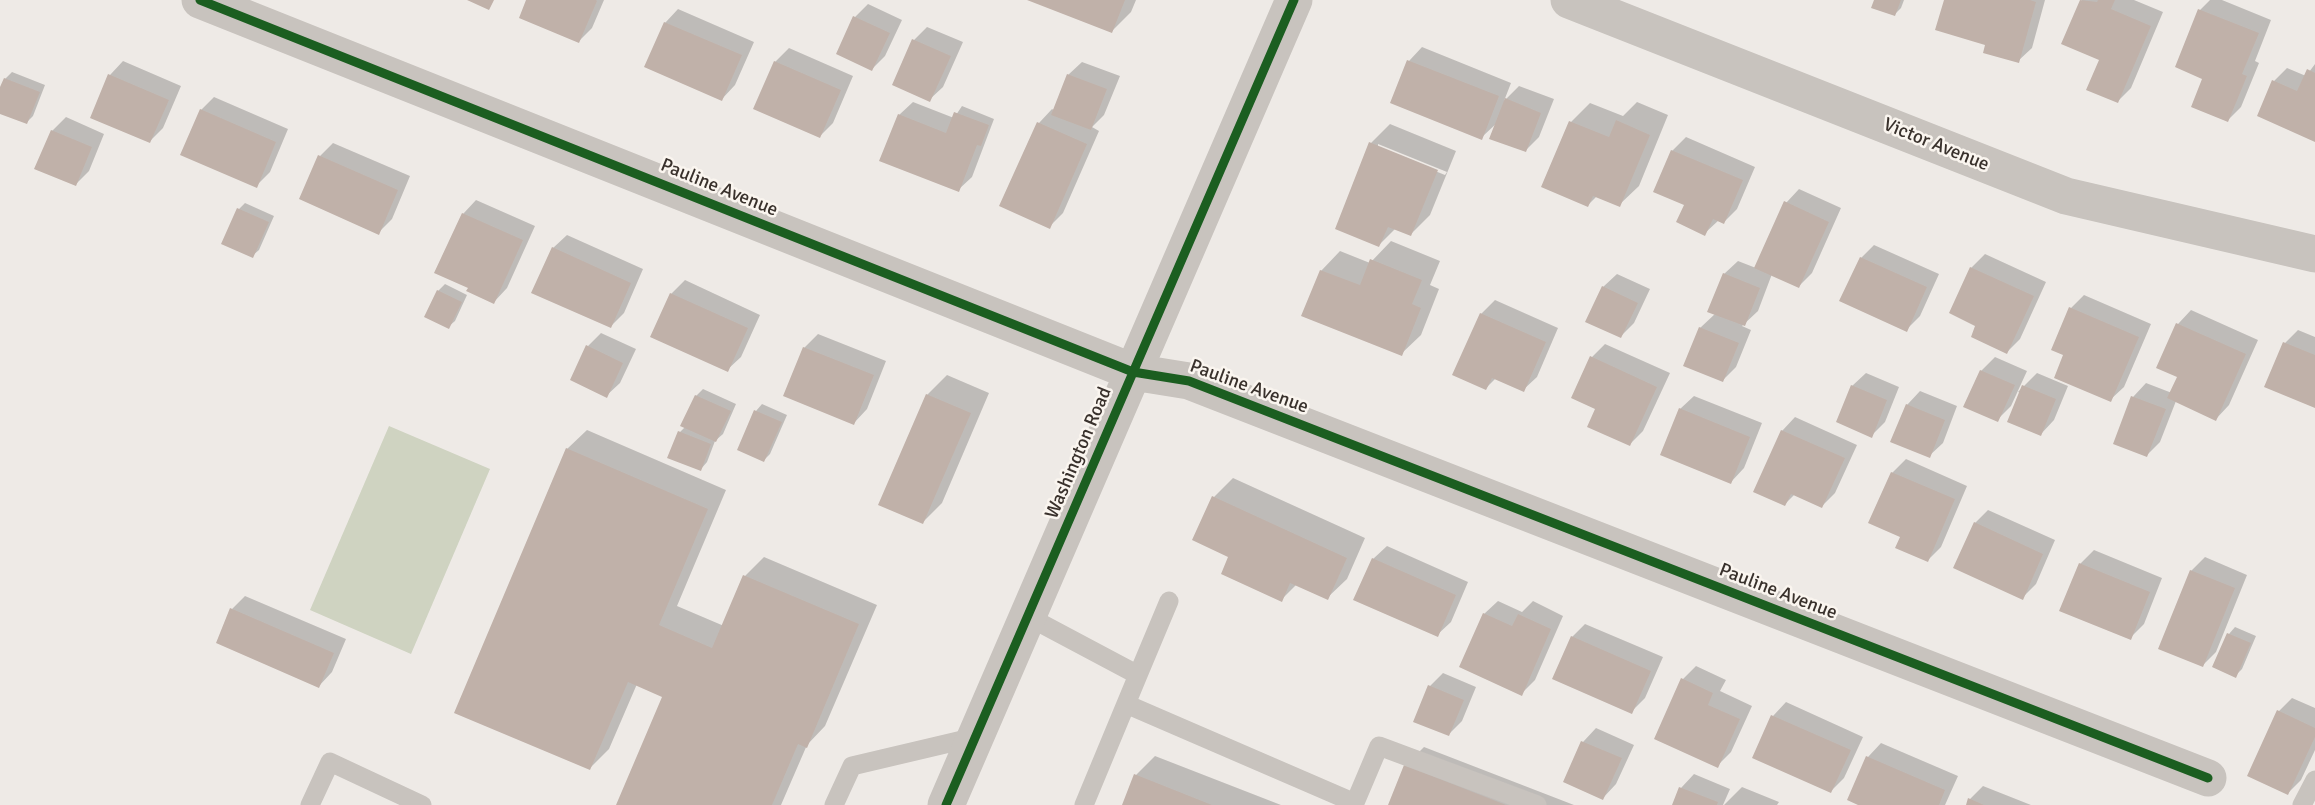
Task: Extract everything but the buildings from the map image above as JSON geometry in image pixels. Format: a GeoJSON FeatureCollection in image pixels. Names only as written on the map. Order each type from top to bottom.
{"type":"FeatureCollection","features":[{"type":"Feature","properties":{"kind":"street","name":"Pauline Avenue"},"geometry":{"type":"LineString","coordinates":[[200,0],[1133,372],[1189,381],[2208,778]]}},
{"type":"Feature","properties":{"kind":"street","name":"Washington Road"},"geometry":{"type":"LineString","coordinates":[[946,805],[1294,0]]}},
{"type":"Feature","properties":{"kind":"street","name":"Victor Avenue"},"geometry":{"type":"LineString","coordinates":[[1569,0],[2066,196],[2315,254]]}},
{"type":"Feature","properties":{"kind":"lane"},"geometry":{"type":"LineString","coordinates":[[1084,805],[1169,601]]}},
{"type":"Feature","properties":{"kind":"lane"},"geometry":{"type":"LineString","coordinates":[[1027,616],[1138,675]]}},
{"type":"Feature","properties":{"kind":"lane"},"geometry":{"type":"LineString","coordinates":[[1126,704],[1355,804],[1379,746],[1537,805]]}},
{"type":"Feature","properties":{"kind":"lane"},"geometry":{"type":"LineString","coordinates":[[834,805],[852,766],[975,737]]}},
{"type":"Feature","properties":{"kind":"lane"},"geometry":{"type":"LineString","coordinates":[[310,805],[330,762],[422,805]]}},
{"type":"Feature","properties":{"kind":"lane"},"geometry":{"type":"LineString","coordinates":[[2302,805],[2315,780]]}},
{"type":"Feature","properties":{"kind":"green space"},"geometry":{"type":"Polygon","coordinates":[[[389,426],[490,469],[411,654],[310,610],[389,426]]]}},
{"type":"Feature","properties":{"kind":"cycle path"},"geometry":{"type":"LineString","coordinates":[[200,0],[1133,372],[1189,381],[2208,778]]}},
{"type":"Feature","properties":{"kind":"cycle path"},"geometry":{"type":"LineString","coordinates":[[946,805],[1294,0]]}}]}
